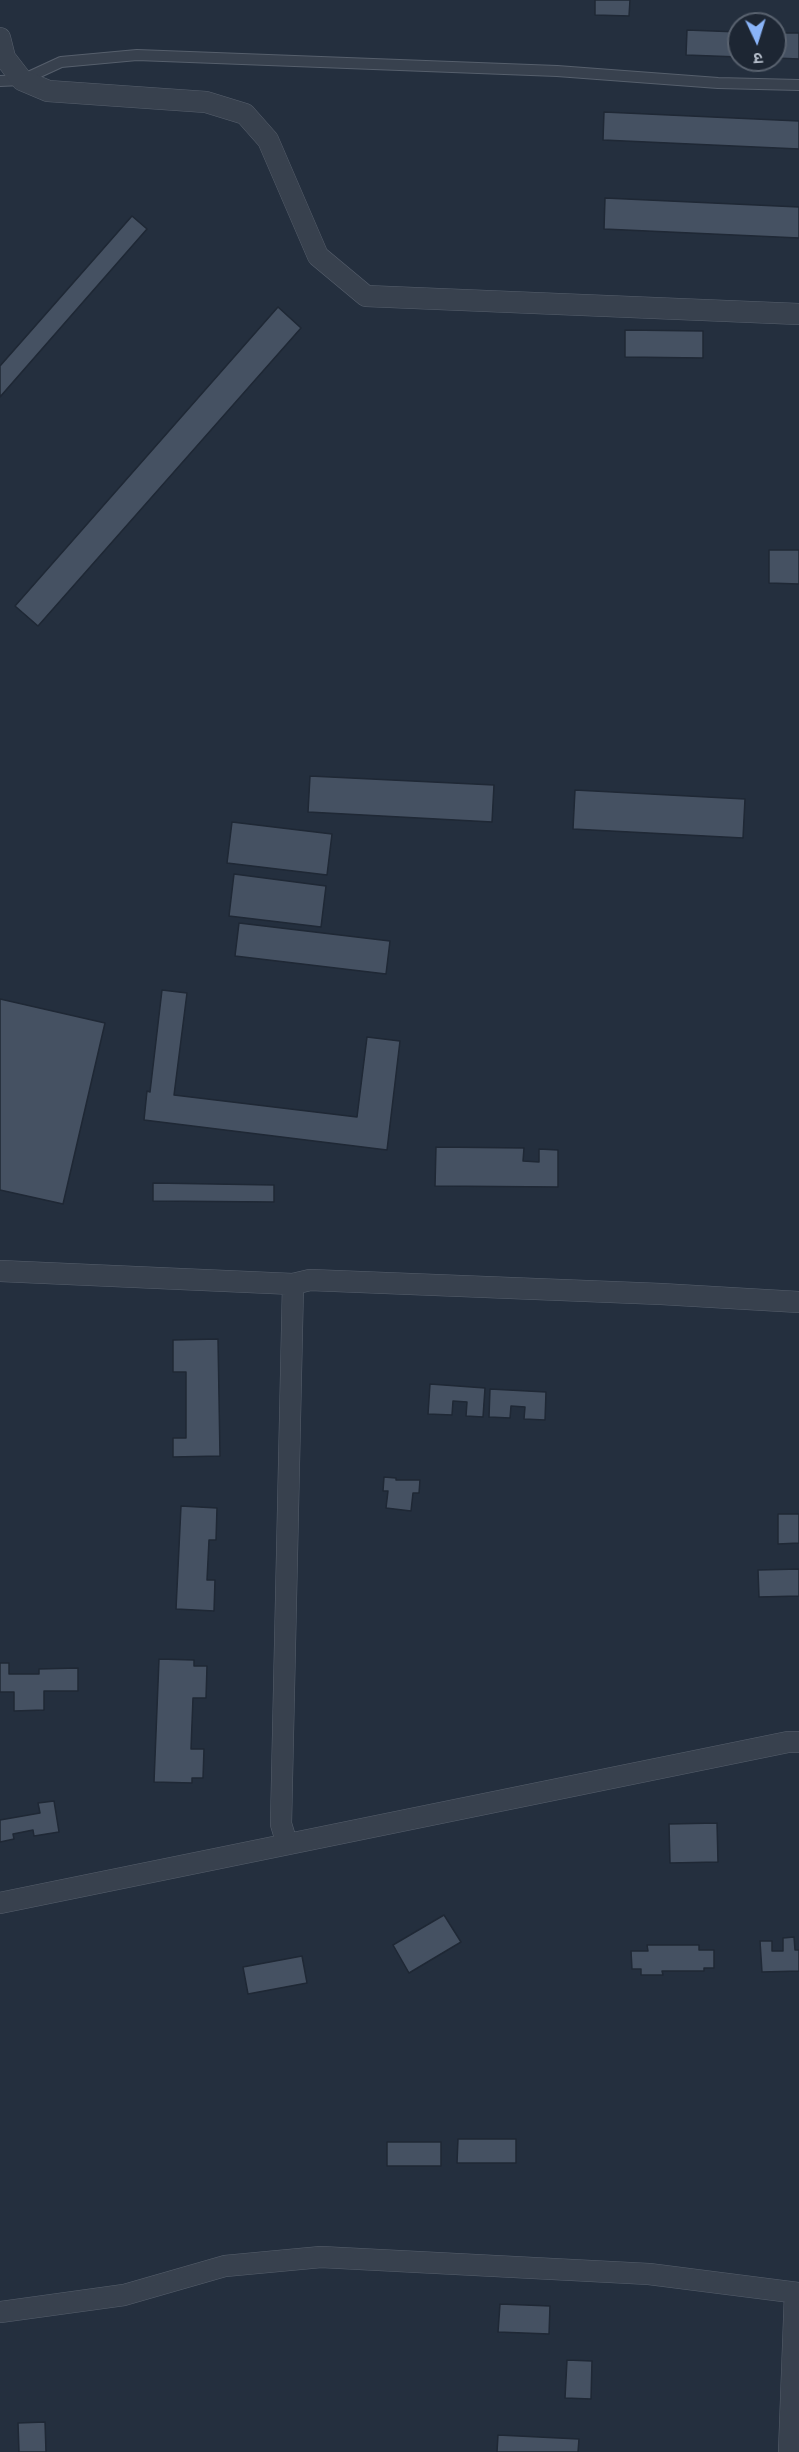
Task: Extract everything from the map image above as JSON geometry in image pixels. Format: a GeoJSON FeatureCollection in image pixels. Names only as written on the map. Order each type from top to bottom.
{"type":"FeatureCollection","features":[{"type":"Feature","properties":{"kind":"street"},"geometry":{"type":"LineString","coordinates":[[0,38],[5,58],[22,80],[48,91],[206,102],[245,114],[268,141],[318,256],[366,297],[799,314]]}},
{"type":"Feature","properties":{"kind":"street"},"geometry":{"type":"LineString","coordinates":[[0,1271],[293,1284],[310,1280],[799,1302]]}},
{"type":"Feature","properties":{"kind":"street"},"geometry":{"type":"LineString","coordinates":[[287,1844],[281,1824],[293,1284]]}},
{"type":"Feature","properties":{"kind":"street"},"geometry":{"type":"LineString","coordinates":[[0,1903],[764,1747],[799,1742]]}},
{"type":"Feature","properties":{"kind":"street"},"geometry":{"type":"LineString","coordinates":[[0,2312],[124,2295],[225,2266],[321,2257],[649,2274],[797,2293],[789,2452]]}},
{"type":"Feature","properties":{"kind":"lane"},"geometry":{"type":"LineString","coordinates":[[0,81],[22,80],[61,62],[137,55],[557,71],[718,83],[799,85]]}},
{"type":"Feature","properties":{"kind":"building"},"geometry":{"type":"Polygon","coordinates":[[[595,0],[630,0],[629,16],[595,15],[595,0]]]}},
{"type":"Feature","properties":{"kind":"building"},"geometry":{"type":"Polygon","coordinates":[[[687,30],[727,32],[727,57],[686,55],[687,30]]]}},
{"type":"Feature","properties":{"kind":"building"},"geometry":{"type":"Polygon","coordinates":[[[787,33],[799,33],[799,59],[787,58],[787,33]]]}},
{"type":"Feature","properties":{"kind":"building"},"geometry":{"type":"Polygon","coordinates":[[[604,112],[799,121],[799,149],[603,140],[604,112]]]}},
{"type":"Feature","properties":{"kind":"building"},"geometry":{"type":"Polygon","coordinates":[[[605,198],[799,207],[799,238],[604,229],[605,198]]]}},
{"type":"Feature","properties":{"kind":"building"},"geometry":{"type":"Polygon","coordinates":[[[132,216],[147,229],[0,397],[0,366],[132,216]]]}},
{"type":"Feature","properties":{"kind":"building"},"geometry":{"type":"Polygon","coordinates":[[[278,307],[301,328],[38,626],[15,606],[278,307]]]}},
{"type":"Feature","properties":{"kind":"building"},"geometry":{"type":"Polygon","coordinates":[[[625,330],[703,331],[703,358],[625,357],[625,330]]]}},
{"type":"Feature","properties":{"kind":"building"},"geometry":{"type":"Polygon","coordinates":[[[769,550],[799,550],[799,584],[769,583],[769,550]]]}},
{"type":"Feature","properties":{"kind":"building"},"geometry":{"type":"Polygon","coordinates":[[[310,776],[494,785],[492,822],[308,812],[310,776]]]}},
{"type":"Feature","properties":{"kind":"building"},"geometry":{"type":"Polygon","coordinates":[[[575,790],[745,799],[743,838],[573,829],[575,790]]]}},
{"type":"Feature","properties":{"kind":"building"},"geometry":{"type":"Polygon","coordinates":[[[232,822],[332,834],[327,875],[227,863],[232,822]]]}},
{"type":"Feature","properties":{"kind":"building"},"geometry":{"type":"Polygon","coordinates":[[[234,874],[326,886],[321,927],[229,916],[234,874]]]}},
{"type":"Feature","properties":{"kind":"building"},"geometry":{"type":"Polygon","coordinates":[[[239,923],[390,941],[386,974],[235,956],[239,923]]]}},
{"type":"Feature","properties":{"kind":"building"},"geometry":{"type":"Polygon","coordinates":[[[162,990],[187,993],[174,1095],[357,1117],[367,1037],[400,1041],[387,1150],[144,1120],[147,1091],[150,1092],[162,990]]]}},
{"type":"Feature","properties":{"kind":"building"},"geometry":{"type":"Polygon","coordinates":[[[0,999],[105,1023],[63,1204],[0,1190],[0,999]]]}},
{"type":"Feature","properties":{"kind":"building"},"geometry":{"type":"Polygon","coordinates":[[[436,1147],[524,1148],[523,1161],[539,1162],[539,1149],[558,1150],[558,1187],[435,1186],[436,1147]]]}},
{"type":"Feature","properties":{"kind":"building"},"geometry":{"type":"Polygon","coordinates":[[[153,1183],[274,1185],[274,1202],[153,1201],[153,1183]]]}},
{"type":"Feature","properties":{"kind":"building"},"geometry":{"type":"Polygon","coordinates":[[[218,1339],[220,1456],[173,1457],[173,1438],[186,1438],[186,1372],[173,1372],[173,1340],[218,1339]]]}},
{"type":"Feature","properties":{"kind":"building"},"geometry":{"type":"Polygon","coordinates":[[[430,1384],[485,1388],[483,1417],[466,1416],[467,1402],[453,1401],[452,1415],[428,1414],[430,1384]]]}},
{"type":"Feature","properties":{"kind":"building"},"geometry":{"type":"Polygon","coordinates":[[[490,1389],[546,1392],[545,1420],[524,1419],[525,1407],[511,1406],[510,1418],[489,1417],[490,1389]]]}},
{"type":"Feature","properties":{"kind":"building"},"geometry":{"type":"Polygon","coordinates":[[[384,1477],[396,1478],[396,1480],[420,1480],[419,1493],[413,1493],[411,1511],[386,1508],[388,1491],[383,1491],[384,1477]]]}},
{"type":"Feature","properties":{"kind":"building"},"geometry":{"type":"Polygon","coordinates":[[[181,1506],[217,1508],[216,1540],[209,1540],[207,1580],[215,1580],[214,1611],[176,1609],[181,1506]]]}},
{"type":"Feature","properties":{"kind":"building"},"geometry":{"type":"Polygon","coordinates":[[[778,1514],[799,1514],[799,1543],[778,1544],[778,1514]]]}},
{"type":"Feature","properties":{"kind":"building"},"geometry":{"type":"Polygon","coordinates":[[[799,1569],[799,1596],[759,1597],[758,1570],[799,1569]]]}},
{"type":"Feature","properties":{"kind":"building"},"geometry":{"type":"Polygon","coordinates":[[[159,1659],[194,1660],[194,1666],[207,1666],[206,1698],[193,1698],[191,1749],[204,1749],[203,1778],[192,1778],[192,1783],[154,1782],[159,1659]]]}},
{"type":"Feature","properties":{"kind":"building"},"geometry":{"type":"Polygon","coordinates":[[[0,1663],[9,1663],[9,1674],[39,1674],[39,1669],[78,1668],[78,1691],[44,1691],[44,1710],[14,1711],[14,1692],[0,1692],[0,1663]]]}},
{"type":"Feature","properties":{"kind":"building"},"geometry":{"type":"Polygon","coordinates":[[[54,1801],[59,1832],[34,1836],[33,1830],[13,1834],[14,1839],[0,1842],[0,1820],[40,1813],[38,1803],[54,1801]]]}},
{"type":"Feature","properties":{"kind":"building"},"geometry":{"type":"Polygon","coordinates":[[[717,1823],[718,1862],[670,1863],[669,1824],[717,1823]]]}},
{"type":"Feature","properties":{"kind":"building"},"geometry":{"type":"Polygon","coordinates":[[[444,1915],[461,1942],[409,1973],[393,1945],[444,1915]]]}},
{"type":"Feature","properties":{"kind":"building"},"geometry":{"type":"Polygon","coordinates":[[[794,1937],[795,1950],[799,1950],[799,1971],[762,1972],[760,1941],[772,1941],[772,1951],[783,1951],[783,1938],[794,1937]]]}},
{"type":"Feature","properties":{"kind":"building"},"geometry":{"type":"Polygon","coordinates":[[[647,1945],[699,1945],[699,1950],[714,1950],[714,1968],[704,1968],[704,1971],[662,1971],[663,1975],[641,1975],[641,1969],[632,1969],[631,1951],[648,1951],[647,1945]]]}},
{"type":"Feature","properties":{"kind":"building"},"geometry":{"type":"Polygon","coordinates":[[[302,1956],[307,1983],[248,1994],[243,1967],[302,1956]]]}},
{"type":"Feature","properties":{"kind":"building"},"geometry":{"type":"Polygon","coordinates":[[[458,2139],[516,2139],[516,2163],[457,2163],[458,2139]]]}},
{"type":"Feature","properties":{"kind":"building"},"geometry":{"type":"Polygon","coordinates":[[[387,2142],[441,2142],[441,2166],[387,2166],[387,2142]]]}},
{"type":"Feature","properties":{"kind":"building"},"geometry":{"type":"Polygon","coordinates":[[[500,2304],[550,2306],[549,2334],[498,2332],[500,2304]]]}},
{"type":"Feature","properties":{"kind":"building"},"geometry":{"type":"Polygon","coordinates":[[[567,2360],[592,2361],[591,2399],[565,2398],[567,2360]]]}},
{"type":"Feature","properties":{"kind":"building"},"geometry":{"type":"Polygon","coordinates":[[[45,2422],[46,2452],[19,2452],[18,2423],[45,2422]]]}},
{"type":"Feature","properties":{"kind":"building"},"geometry":{"type":"Polygon","coordinates":[[[498,2435],[579,2439],[578,2452],[497,2452],[498,2435]]]}}]}
